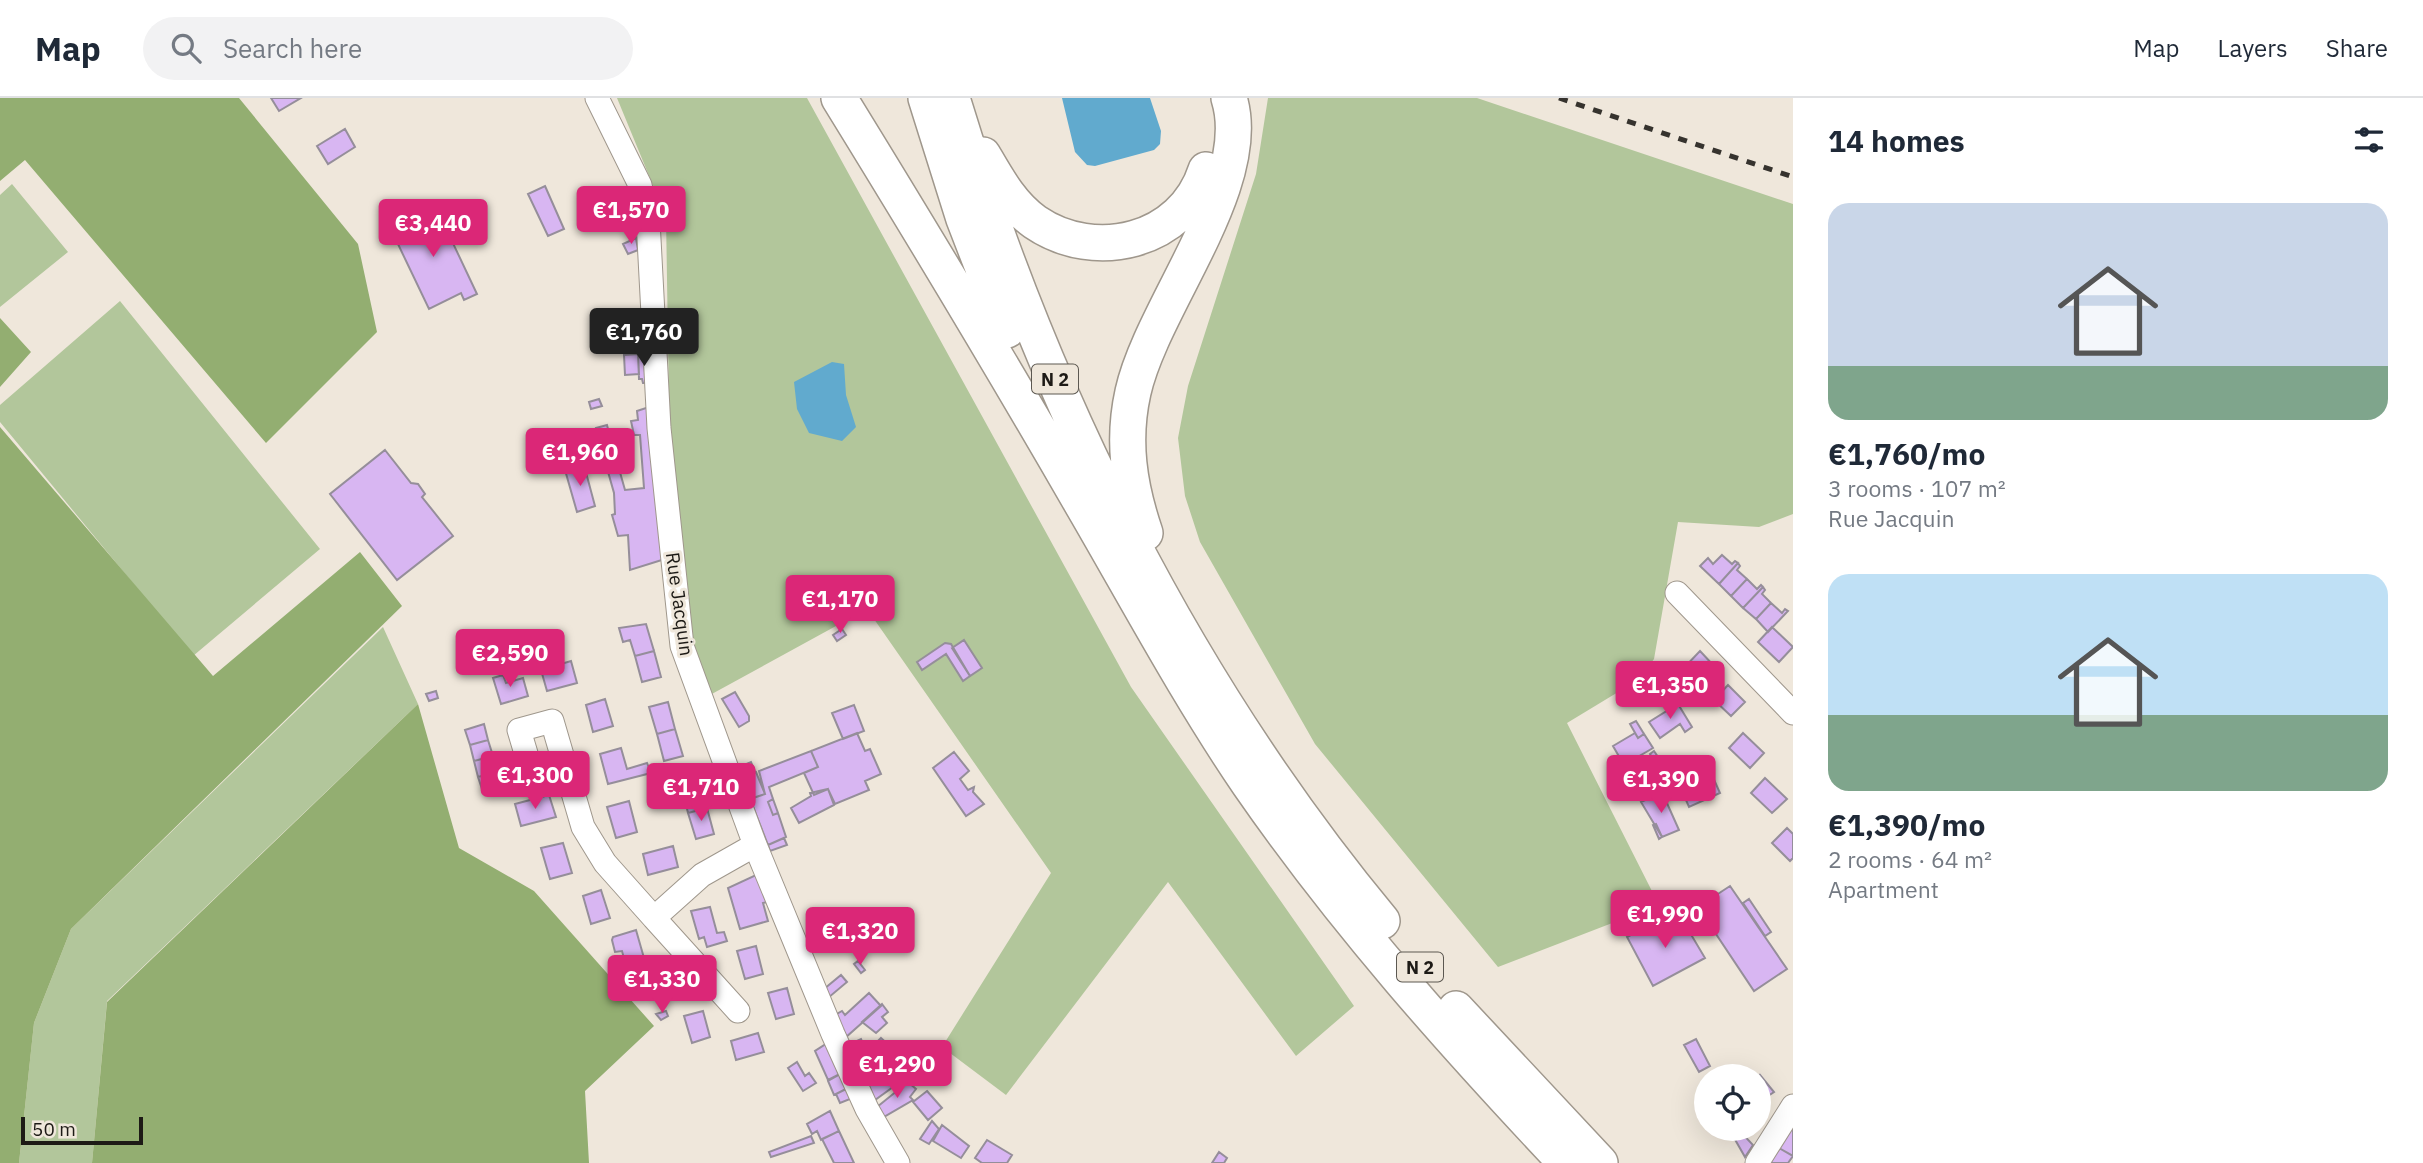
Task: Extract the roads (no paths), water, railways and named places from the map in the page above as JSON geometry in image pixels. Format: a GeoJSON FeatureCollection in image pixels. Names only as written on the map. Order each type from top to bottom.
{"type":"FeatureCollection","features":[{"type":"Feature","properties":{"kind":"highway"},"geometry":{"type":"LineString","coordinates":[[839,98],[952,281],[1101,537]]}},
{"type":"Feature","properties":{"kind":"highway","name":"N 2"},"geometry":{"type":"LineString","coordinates":[[926,98],[964,219],[1009,336],[1101,537],[1198,706],[1324,888],[1446,1034],[1566,1163]]}},
{"type":"Feature","properties":{"kind":"highway"},"geometry":{"type":"LineString","coordinates":[[954,98],[993,172],[1025,214],[1052,232],[1066,237],[1109,243],[1159,229],[1171,223],[1189,205],[1205,176],[1213,142],[1215,125],[1210,98]]}},
{"type":"Feature","properties":{"kind":"highway","name":"N 2"},"geometry":{"type":"LineString","coordinates":[[954,98],[1004,253],[1060,393],[1121,519],[1191,646],[1259,755],[1366,902],[1446,998],[1600,1163]]}},
{"type":"Feature","properties":{"kind":"highway"},"geometry":{"type":"LineString","coordinates":[[1191,646],[1139,516],[1129,470],[1127,430],[1134,389],[1142,364],[1230,162],[1234,120],[1228,98]]}},
{"type":"Feature","properties":{"kind":"street","name":"Rue Jacquin"},"geometry":{"type":"LineString","coordinates":[[597,98],[640,186],[648,220],[659,428],[682,646],[755,845],[867,1109],[898,1163]]}},
{"type":"Feature","properties":{"kind":"street"},"geometry":{"type":"LineString","coordinates":[[1677,593],[1793,713]]}},
{"type":"Feature","properties":{"kind":"street"},"geometry":{"type":"LineString","coordinates":[[566,767],[583,827],[605,863],[738,1011]]}},
{"type":"Feature","properties":{"kind":"street"},"geometry":{"type":"LineString","coordinates":[[654,918],[702,874],[755,845]]}},
{"type":"Feature","properties":{"kind":"street"},"geometry":{"type":"LineString","coordinates":[[1757,1163],[1793,1106]]}},
{"type":"Feature","properties":{"kind":"water"},"geometry":{"type":"Polygon","coordinates":[[[1062,98],[1150,98],[1161,131],[1160,144],[1154,150],[1095,166],[1087,165],[1075,152],[1062,98]]]}},
{"type":"Feature","properties":{"kind":"water"},"geometry":{"type":"Polygon","coordinates":[[[832,362],[844,364],[846,395],[856,427],[842,441],[809,433],[797,409],[794,382],[832,362]]]}},
{"type":"Feature","properties":{"kind":"railway"},"geometry":{"type":"LineString","coordinates":[[1559,98],[1793,177]]}}]}
